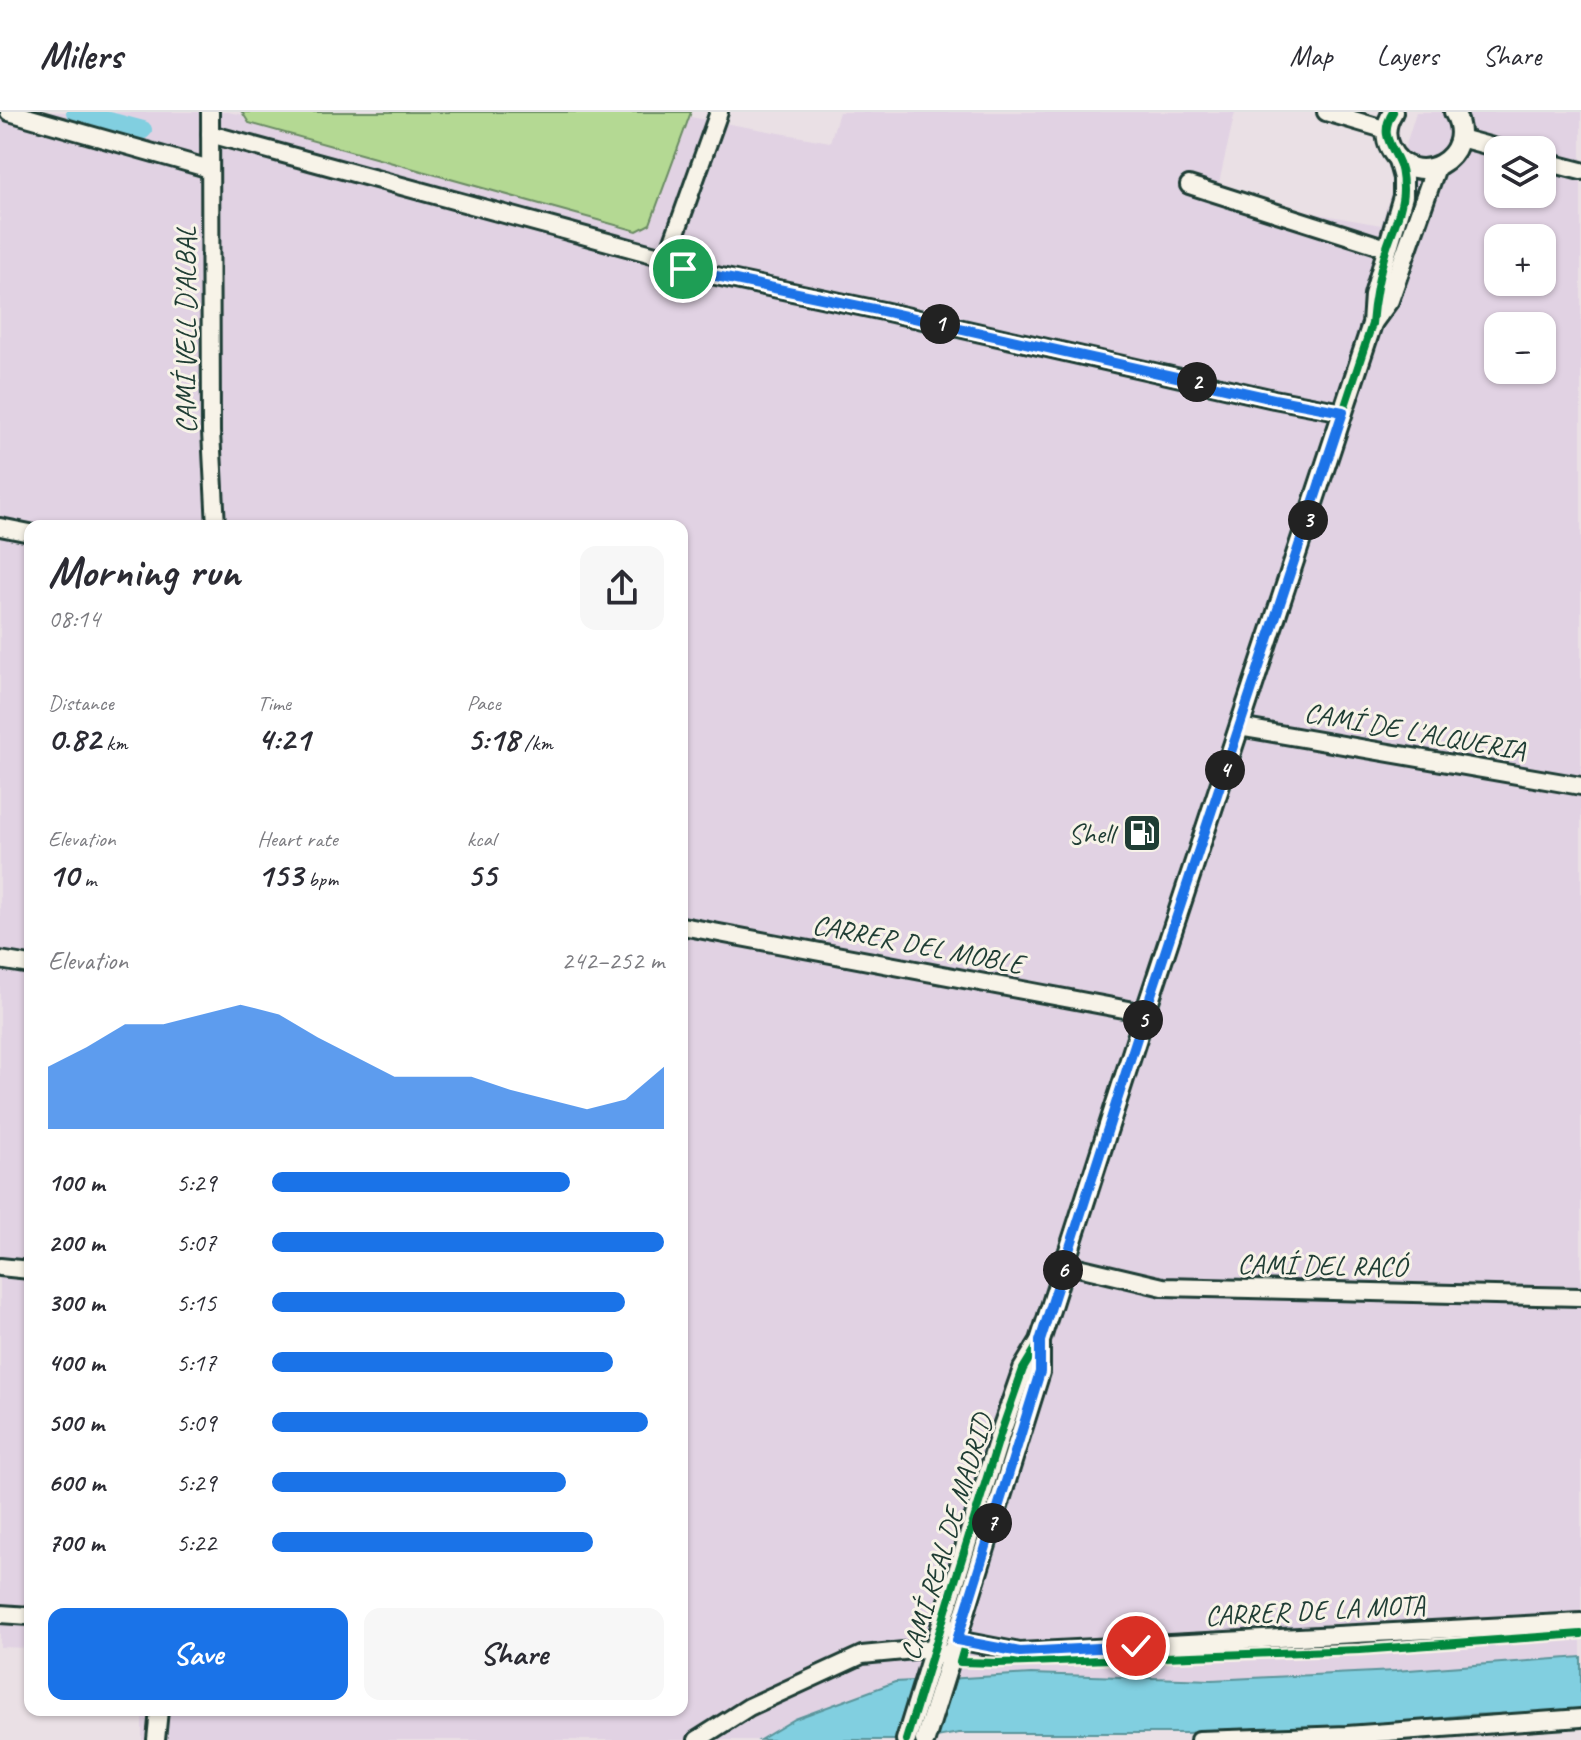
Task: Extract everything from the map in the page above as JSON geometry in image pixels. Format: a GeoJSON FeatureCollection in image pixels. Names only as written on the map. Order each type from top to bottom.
{"type":"FeatureCollection","features":[{"type":"Feature","properties":{"kind":"street"},"geometry":{"type":"LineString","coordinates":[[9,112],[210,169]]}},
{"type":"Feature","properties":{"kind":"street","name":"CAMÍ VELL D'ALBAL"},"geometry":{"type":"LineString","coordinates":[[210,112],[211,432],[216,520]]}},
{"type":"Feature","properties":{"kind":"street"},"geometry":{"type":"LineString","coordinates":[[667,258],[719,112]]}},
{"type":"Feature","properties":{"kind":"street"},"geometry":{"type":"LineString","coordinates":[[1326,112],[1390,121]]}},
{"type":"Feature","properties":{"kind":"street"},"geometry":{"type":"LineString","coordinates":[[1398,160],[1418,169],[1436,167],[1451,157],[1460,138],[1459,122],[1454,112]]}},
{"type":"Feature","properties":{"kind":"street","name":"CAMÍ REAL DE MADRID"},"geometry":{"type":"LineString","coordinates":[[906,1740],[941,1658],[963,1550],[1023,1369],[1040,1341],[1372,324],[1374,295],[1403,196],[1403,178],[1398,160],[1388,142],[1390,121]]}},
{"type":"Feature","properties":{"kind":"street"},"geometry":{"type":"LineString","coordinates":[[210,134],[667,258],[683,269],[1343,412]]}},
{"type":"Feature","properties":{"kind":"street"},"geometry":{"type":"LineString","coordinates":[[1460,138],[1484,145]]}},
{"type":"Feature","properties":{"kind":"street"},"geometry":{"type":"LineString","coordinates":[[1556,165],[1581,171]]}},
{"type":"Feature","properties":{"kind":"street","name":"CAMÍ REAL DE MADRID"},"geometry":{"type":"LineString","coordinates":[[1372,324],[1389,300],[1436,167]]}},
{"type":"Feature","properties":{"kind":"street"},"geometry":{"type":"LineString","coordinates":[[1189,185],[1387,248]]}},
{"type":"Feature","properties":{"kind":"street"},"geometry":{"type":"LineString","coordinates":[[0,527],[24,532]]}},
{"type":"Feature","properties":{"kind":"street","name":"CAMÍ DE L'ALQUERIA"},"geometry":{"type":"LineString","coordinates":[[1239,727],[1581,786]]}},
{"type":"Feature","properties":{"kind":"street","name":"CARRER DEL MOBLE"},"geometry":{"type":"LineString","coordinates":[[688,927],[1145,1013]]}},
{"type":"Feature","properties":{"kind":"street"},"geometry":{"type":"LineString","coordinates":[[0,960],[24,964]]}},
{"type":"Feature","properties":{"kind":"street","name":"CAMÍ DEL RACÓ"},"geometry":{"type":"LineString","coordinates":[[1065,1264],[1163,1287],[1581,1297]]}},
{"type":"Feature","properties":{"kind":"street"},"geometry":{"type":"LineString","coordinates":[[0,1267],[24,1269]]}},
{"type":"Feature","properties":{"kind":"street","name":"CAMÍ REAL DE MADRID"},"geometry":{"type":"LineString","coordinates":[[941,1658],[957,1640],[1040,1372],[1040,1341]]}},
{"type":"Feature","properties":{"kind":"street","name":"CAMÍ REAL DE MADRID"},"geometry":{"type":"LineString","coordinates":[[957,1640],[953,1622],[969,1572],[963,1550]]}},
{"type":"Feature","properties":{"kind":"street"},"geometry":{"type":"LineString","coordinates":[[0,1614],[24,1616]]}},
{"type":"Feature","properties":{"kind":"street","name":"CARRER DE LA MOTA"},"geometry":{"type":"LineString","coordinates":[[957,1640],[1020,1652],[1581,1622]]}},
{"type":"Feature","properties":{"kind":"street"},"geometry":{"type":"LineString","coordinates":[[697,1740],[749,1707],[862,1655],[941,1658],[925,1740]]}},
{"type":"Feature","properties":{"kind":"street"},"geometry":{"type":"LineString","coordinates":[[156,1740],[158,1716]]}},
{"type":"Feature","properties":{"kind":"street"},"geometry":{"type":"LineString","coordinates":[[1199,1740],[1347,1735],[1581,1718]]}},
{"type":"Feature","properties":{"kind":"shaded area"},"geometry":{"type":"Polygon","coordinates":[[[0,112],[228,112],[612,188],[662,112],[830,142],[839,112],[1235,112],[1216,196],[1381,225],[1416,112],[1581,112],[1581,1657],[1395,1671],[1212,1680],[1031,1674],[895,1682],[795,1719],[760,1740],[142,1740],[142,1716],[688,1716],[688,520],[24,520],[24,1648],[0,1647],[0,112]]]}},
{"type":"Feature","properties":{"kind":"green space"},"geometry":{"type":"Polygon","coordinates":[[[242,112],[691,112],[650,224],[637,231],[249,123],[242,112]]]}},
{"type":"Feature","properties":{"kind":"water"},"geometry":{"type":"Polygon","coordinates":[[[1581,1657],[1581,1711],[1465,1715],[1360,1727],[1184,1733],[959,1733],[919,1740],[760,1740],[795,1719],[895,1682],[1031,1674],[1212,1680],[1395,1671],[1581,1657]]]}},
{"type":"Feature","properties":{"kind":"waterway"},"geometry":{"type":"LineString","coordinates":[[75,112],[143,130]]}},
{"type":"Feature","properties":{"kind":"cycle path"},"geometry":{"type":"LineString","coordinates":[[906,1740],[1000,1435],[1023,1369],[1040,1341],[1372,324],[1381,268],[1403,197],[1401,169],[1387,136],[1387,125],[1393,112]]}},
{"type":"Feature","properties":{"kind":"cycle path"},"geometry":{"type":"LineString","coordinates":[[966,1641],[960,1662],[998,1663],[1360,1650],[1581,1634]]}},
{"type":"Feature","properties":{"kind":"place","name":"Shell"},"geometry":{"type":"Point","coordinates":[1142,833]}},
{"type":"Feature","properties":{"kind":"route"},"geometry":{"type":"LineString","coordinates":[[683,269],[1343,412],[1040,1341],[1040,1372],[957,1640],[1020,1652],[1136,1646]]}}]}
